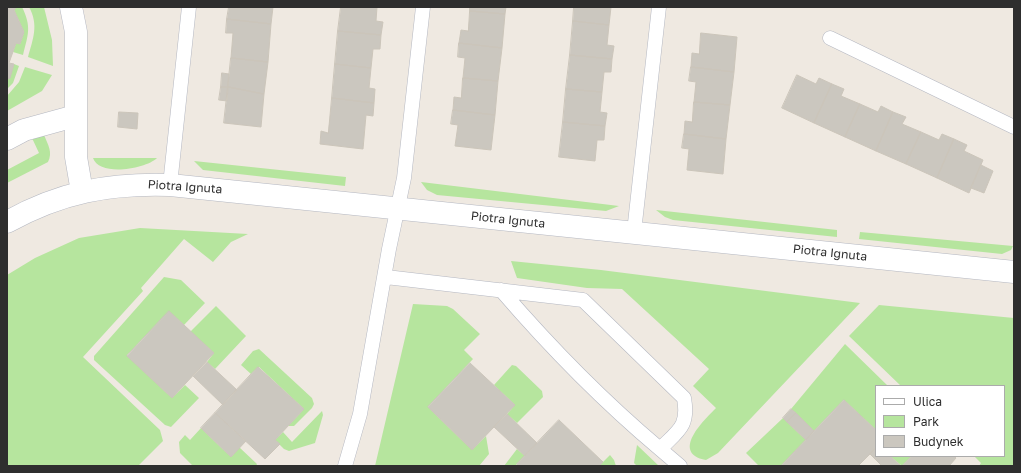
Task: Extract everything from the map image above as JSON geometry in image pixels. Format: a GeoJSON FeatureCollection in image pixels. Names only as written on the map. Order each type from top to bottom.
{"type":"FeatureCollection","features":[{"type":"Feature","properties":{"kind":"street"},"geometry":{"type":"LineString","coordinates":[[71,7],[76,32],[76,157],[82,192]]}},
{"type":"Feature","properties":{"kind":"street"},"geometry":{"type":"LineString","coordinates":[[7,139],[24,130],[75,116]]}},
{"type":"Feature","properties":{"kind":"street","name":"Piotra Ignuta"},"geometry":{"type":"LineString","coordinates":[[7,222],[24,213],[82,192],[134,184],[170,185],[282,195],[354,205],[398,207],[461,215],[1014,272]]}},
{"type":"Feature","properties":{"kind":"lane"},"geometry":{"type":"LineString","coordinates":[[170,185],[189,7]]}},
{"type":"Feature","properties":{"kind":"lane"},"geometry":{"type":"LineString","coordinates":[[345,466],[360,414],[386,277],[389,249],[404,178],[423,7]]}},
{"type":"Feature","properties":{"kind":"lane"},"geometry":{"type":"LineString","coordinates":[[634,232],[659,7]]}},
{"type":"Feature","properties":{"kind":"lane"},"geometry":{"type":"LineString","coordinates":[[830,38],[1014,126]]}},
{"type":"Feature","properties":{"kind":"lane"},"geometry":{"type":"LineString","coordinates":[[386,277],[583,300],[684,398],[687,412],[684,424],[660,449]]}},
{"type":"Feature","properties":{"kind":"lane"},"geometry":{"type":"LineString","coordinates":[[501,290],[543,339],[638,430],[680,466]]}},
{"type":"Feature","properties":{"kind":"green space"},"geometry":{"type":"Polygon","coordinates":[[[17,7],[22,7],[28,26],[28,36],[23,55],[13,52],[16,43],[20,44],[24,32],[14,10],[17,7]]]}},
{"type":"Feature","properties":{"kind":"green space"},"geometry":{"type":"Polygon","coordinates":[[[29,7],[44,7],[52,40],[53,66],[28,57],[34,32],[34,20],[29,7]]]}},
{"type":"Feature","properties":{"kind":"green space"},"geometry":{"type":"Polygon","coordinates":[[[14,64],[19,66],[13,83],[7,89],[7,79],[14,64]]]}},
{"type":"Feature","properties":{"kind":"green space"},"geometry":{"type":"Polygon","coordinates":[[[25,67],[52,75],[42,91],[7,111],[7,96],[19,82],[25,67]]]}},
{"type":"Feature","properties":{"kind":"green space"},"geometry":{"type":"Polygon","coordinates":[[[44,135],[50,152],[48,162],[7,183],[7,170],[39,153],[32,138],[44,135]]]}},
{"type":"Feature","properties":{"kind":"green space"},"geometry":{"type":"Polygon","coordinates":[[[93,158],[157,158],[151,162],[133,168],[113,169],[104,168],[97,164],[93,158]]]}},
{"type":"Feature","properties":{"kind":"green space"},"geometry":{"type":"Polygon","coordinates":[[[194,161],[346,177],[345,186],[203,170],[194,161]]]}},
{"type":"Feature","properties":{"kind":"green space"},"geometry":{"type":"Polygon","coordinates":[[[421,182],[619,206],[606,211],[437,195],[427,190],[421,182]]]}},
{"type":"Feature","properties":{"kind":"green space"},"geometry":{"type":"Polygon","coordinates":[[[656,210],[837,230],[837,237],[673,220],[665,217],[656,210]]]}},
{"type":"Feature","properties":{"kind":"green space"},"geometry":{"type":"Polygon","coordinates":[[[140,228],[248,234],[231,242],[213,262],[184,239],[141,288],[143,291],[83,357],[160,430],[163,441],[138,466],[7,466],[7,275],[35,258],[79,238],[140,228]]]}},
{"type":"Feature","properties":{"kind":"green space"},"geometry":{"type":"Polygon","coordinates":[[[860,232],[1013,246],[1011,250],[1002,254],[859,239],[860,232]]]}},
{"type":"Feature","properties":{"kind":"green space"},"geometry":{"type":"Polygon","coordinates":[[[511,261],[601,270],[860,303],[718,453],[706,460],[696,456],[691,451],[690,444],[698,428],[716,408],[693,386],[709,369],[622,289],[587,288],[517,278],[511,261]]]}},
{"type":"Feature","properties":{"kind":"green space"},"geometry":{"type":"Polygon","coordinates":[[[164,277],[181,280],[205,303],[184,325],[169,312],[127,355],[172,398],[185,385],[199,398],[171,427],[165,425],[94,360],[94,356],[164,277]]]}},
{"type":"Feature","properties":{"kind":"green space"},"geometry":{"type":"Polygon","coordinates":[[[413,304],[447,306],[453,309],[480,334],[464,350],[473,359],[428,407],[472,450],[486,436],[489,454],[479,466],[375,466],[413,304]]]}},
{"type":"Feature","properties":{"kind":"green space"},"geometry":{"type":"Polygon","coordinates":[[[879,305],[1014,318],[1014,466],[979,466],[981,463],[975,457],[1005,457],[1005,385],[900,385],[849,336],[879,305]]]}},
{"type":"Feature","properties":{"kind":"green space"},"geometry":{"type":"Polygon","coordinates":[[[216,306],[246,336],[215,369],[207,362],[214,353],[190,332],[216,306]]]}},
{"type":"Feature","properties":{"kind":"green space"},"geometry":{"type":"Polygon","coordinates":[[[845,344],[887,385],[875,385],[875,429],[844,400],[814,431],[791,409],[845,344]]]}},
{"type":"Feature","properties":{"kind":"green space"},"geometry":{"type":"Polygon","coordinates":[[[259,349],[312,398],[314,404],[312,408],[294,426],[288,426],[304,409],[259,367],[251,374],[241,365],[253,351],[259,349]]]}},
{"type":"Feature","properties":{"kind":"green space"},"geometry":{"type":"Polygon","coordinates":[[[512,365],[516,366],[542,391],[543,397],[517,423],[507,414],[515,405],[494,385],[512,365]]]}},
{"type":"Feature","properties":{"kind":"green space"},"geometry":{"type":"Polygon","coordinates":[[[322,411],[323,415],[315,443],[289,451],[284,449],[275,440],[283,432],[292,442],[322,411]]]}},
{"type":"Feature","properties":{"kind":"green space"},"geometry":{"type":"Polygon","coordinates":[[[783,418],[806,440],[781,466],[759,466],[746,453],[783,418]]]}},
{"type":"Feature","properties":{"kind":"green space"},"geometry":{"type":"Polygon","coordinates":[[[201,428],[231,457],[239,447],[257,464],[256,466],[193,466],[180,453],[179,442],[185,435],[190,440],[201,428]]]}},
{"type":"Feature","properties":{"kind":"green space"},"geometry":{"type":"Polygon","coordinates":[[[637,445],[659,466],[637,466],[634,463],[637,445]]]}},
{"type":"Feature","properties":{"kind":"green space"},"geometry":{"type":"Polygon","coordinates":[[[517,449],[525,456],[515,466],[504,466],[517,449]]]}},
{"type":"Feature","properties":{"kind":"green space"},"geometry":{"type":"Polygon","coordinates":[[[610,455],[616,466],[599,466],[610,455]]]}},
{"type":"Feature","properties":{"kind":"green space"},"geometry":{"type":"Polygon","coordinates":[[[891,457],[911,457],[902,466],[891,457]]]}},
{"type":"Feature","properties":{"kind":"building"},"geometry":{"type":"Polygon","coordinates":[[[7,7],[17,7],[14,10],[24,32],[20,44],[16,43],[9,63],[14,64],[10,78],[7,79],[7,7]]]}},
{"type":"Feature","properties":{"kind":"building"},"geometry":{"type":"Polygon","coordinates":[[[229,7],[273,7],[271,24],[227,19],[229,7]]]}},
{"type":"Feature","properties":{"kind":"building"},"geometry":{"type":"Polygon","coordinates":[[[341,7],[377,7],[376,21],[383,22],[381,35],[338,31],[341,7]]]}},
{"type":"Feature","properties":{"kind":"building"},"geometry":{"type":"Polygon","coordinates":[[[470,7],[506,7],[505,14],[470,11],[470,7]]]}},
{"type":"Feature","properties":{"kind":"building"},"geometry":{"type":"Polygon","coordinates":[[[574,7],[611,7],[609,25],[573,21],[574,7]]]}},
{"type":"Feature","properties":{"kind":"building"},"geometry":{"type":"Polygon","coordinates":[[[470,11],[505,14],[502,48],[459,43],[461,30],[468,31],[470,11]]]}},
{"type":"Feature","properties":{"kind":"building"},"geometry":{"type":"Polygon","coordinates":[[[227,19],[271,24],[268,62],[231,58],[233,33],[226,33],[227,19]]]}},
{"type":"Feature","properties":{"kind":"building"},"geometry":{"type":"Polygon","coordinates":[[[573,21],[609,25],[607,45],[614,46],[612,59],[570,55],[573,21]]]}},
{"type":"Feature","properties":{"kind":"building"},"geometry":{"type":"Polygon","coordinates":[[[338,31],[381,35],[380,49],[373,49],[371,68],[335,64],[338,31]]]}},
{"type":"Feature","properties":{"kind":"building"},"geometry":{"type":"Polygon","coordinates":[[[701,33],[737,37],[734,72],[691,67],[692,53],[699,54],[701,33]]]}},
{"type":"Feature","properties":{"kind":"building"},"geometry":{"type":"Polygon","coordinates":[[[459,43],[502,48],[498,81],[463,78],[465,58],[458,57],[459,43]]]}},
{"type":"Feature","properties":{"kind":"building"},"geometry":{"type":"Polygon","coordinates":[[[570,55],[612,59],[611,72],[604,72],[602,92],[566,89],[570,55]]]}},
{"type":"Feature","properties":{"kind":"building"},"geometry":{"type":"Polygon","coordinates":[[[231,58],[268,62],[264,94],[228,87],[231,58]]]}},
{"type":"Feature","properties":{"kind":"building"},"geometry":{"type":"Polygon","coordinates":[[[335,64],[371,68],[369,88],[375,89],[374,103],[332,98],[335,64]]]}},
{"type":"Feature","properties":{"kind":"building"},"geometry":{"type":"Polygon","coordinates":[[[691,67],[734,72],[730,105],[694,102],[696,82],[689,81],[691,67]]]}},
{"type":"Feature","properties":{"kind":"building"},"geometry":{"type":"Polygon","coordinates":[[[222,73],[229,74],[228,87],[221,87],[222,73]]]}},
{"type":"Feature","properties":{"kind":"building"},"geometry":{"type":"Polygon","coordinates":[[[797,75],[816,84],[819,78],[832,84],[814,123],[782,108],[797,75]]]}},
{"type":"Feature","properties":{"kind":"building"},"geometry":{"type":"Polygon","coordinates":[[[463,78],[498,81],[495,115],[453,110],[454,97],[461,98],[463,78]]]}},
{"type":"Feature","properties":{"kind":"building"},"geometry":{"type":"Polygon","coordinates":[[[832,84],[844,89],[841,96],[860,104],[845,137],[814,123],[832,84]]]}},
{"type":"Feature","properties":{"kind":"building"},"geometry":{"type":"Polygon","coordinates":[[[221,87],[228,87],[227,101],[219,100],[221,87]]]}},
{"type":"Feature","properties":{"kind":"building"},"geometry":{"type":"Polygon","coordinates":[[[228,87],[264,94],[261,127],[224,123],[228,87]]]}},
{"type":"Feature","properties":{"kind":"building"},"geometry":{"type":"Polygon","coordinates":[[[566,89],[602,92],[600,112],[607,113],[605,126],[563,122],[566,89]]]}},
{"type":"Feature","properties":{"kind":"building"},"geometry":{"type":"Polygon","coordinates":[[[332,98],[374,103],[373,116],[366,115],[363,149],[320,144],[321,131],[328,133],[332,98]]]}},
{"type":"Feature","properties":{"kind":"building"},"geometry":{"type":"Polygon","coordinates":[[[694,102],[730,105],[726,139],[684,134],[685,121],[692,122],[694,102]]]}},
{"type":"Feature","properties":{"kind":"building"},"geometry":{"type":"Polygon","coordinates":[[[860,104],[878,112],[881,106],[893,112],[876,151],[845,137],[860,104]]]}},
{"type":"Feature","properties":{"kind":"building"},"geometry":{"type":"Polygon","coordinates":[[[453,110],[495,115],[491,150],[455,146],[458,125],[451,124],[453,110]]]}},
{"type":"Feature","properties":{"kind":"building"},"geometry":{"type":"Polygon","coordinates":[[[119,112],[138,113],[137,129],[118,127],[119,112]]]}},
{"type":"Feature","properties":{"kind":"building"},"geometry":{"type":"Polygon","coordinates":[[[893,112],[906,117],[902,124],[921,132],[906,164],[876,151],[893,112]]]}},
{"type":"Feature","properties":{"kind":"building"},"geometry":{"type":"Polygon","coordinates":[[[563,122],[605,126],[604,140],[597,140],[595,161],[559,157],[563,122]]]}},
{"type":"Feature","properties":{"kind":"building"},"geometry":{"type":"Polygon","coordinates":[[[921,132],[939,140],[942,134],[954,139],[937,178],[906,164],[921,132]]]}},
{"type":"Feature","properties":{"kind":"building"},"geometry":{"type":"Polygon","coordinates":[[[684,134],[726,139],[723,174],[687,170],[689,149],[682,148],[684,134]]]}},
{"type":"Feature","properties":{"kind":"building"},"geometry":{"type":"Polygon","coordinates":[[[954,139],[967,145],[964,151],[983,160],[969,193],[937,178],[954,139]]]}},
{"type":"Feature","properties":{"kind":"building"},"geometry":{"type":"Polygon","coordinates":[[[981,165],[993,171],[984,193],[971,188],[981,165]]]}},
{"type":"Feature","properties":{"kind":"building"},"geometry":{"type":"Polygon","coordinates":[[[169,311],[214,353],[172,398],[127,356],[169,311]]]}},
{"type":"Feature","properties":{"kind":"building"},"geometry":{"type":"Polygon","coordinates":[[[207,362],[237,390],[223,405],[193,376],[207,362]]]}},
{"type":"Feature","properties":{"kind":"building"},"geometry":{"type":"Polygon","coordinates":[[[470,363],[515,405],[472,450],[428,407],[470,363]]]}},
{"type":"Feature","properties":{"kind":"building"},"geometry":{"type":"Polygon","coordinates":[[[258,367],[304,409],[275,440],[280,444],[265,459],[215,413],[258,367]]]}},
{"type":"Feature","properties":{"kind":"building"},"geometry":{"type":"Polygon","coordinates":[[[844,400],[875,429],[875,449],[858,466],[781,466],[844,400]]]}},
{"type":"Feature","properties":{"kind":"building"},"geometry":{"type":"Polygon","coordinates":[[[791,409],[796,413],[787,422],[783,418],[791,409]]]}},
{"type":"Feature","properties":{"kind":"building"},"geometry":{"type":"Polygon","coordinates":[[[215,413],[246,441],[231,457],[201,428],[215,413]]]}},
{"type":"Feature","properties":{"kind":"building"},"geometry":{"type":"Polygon","coordinates":[[[796,413],[814,431],[806,440],[787,422],[796,413]]]}},
{"type":"Feature","properties":{"kind":"building"},"geometry":{"type":"Polygon","coordinates":[[[507,414],[537,443],[525,456],[494,427],[507,414]]]}},
{"type":"Feature","properties":{"kind":"building"},"geometry":{"type":"Polygon","coordinates":[[[559,420],[603,462],[599,466],[518,466],[517,464],[559,420]]]}},
{"type":"Feature","properties":{"kind":"building"},"geometry":{"type":"Polygon","coordinates":[[[875,449],[875,457],[891,457],[901,466],[882,466],[870,454],[875,449]]]}},
{"type":"Feature","properties":{"kind":"building"},"geometry":{"type":"Polygon","coordinates":[[[911,457],[956,458],[949,466],[902,466],[911,457]]]}}]}
